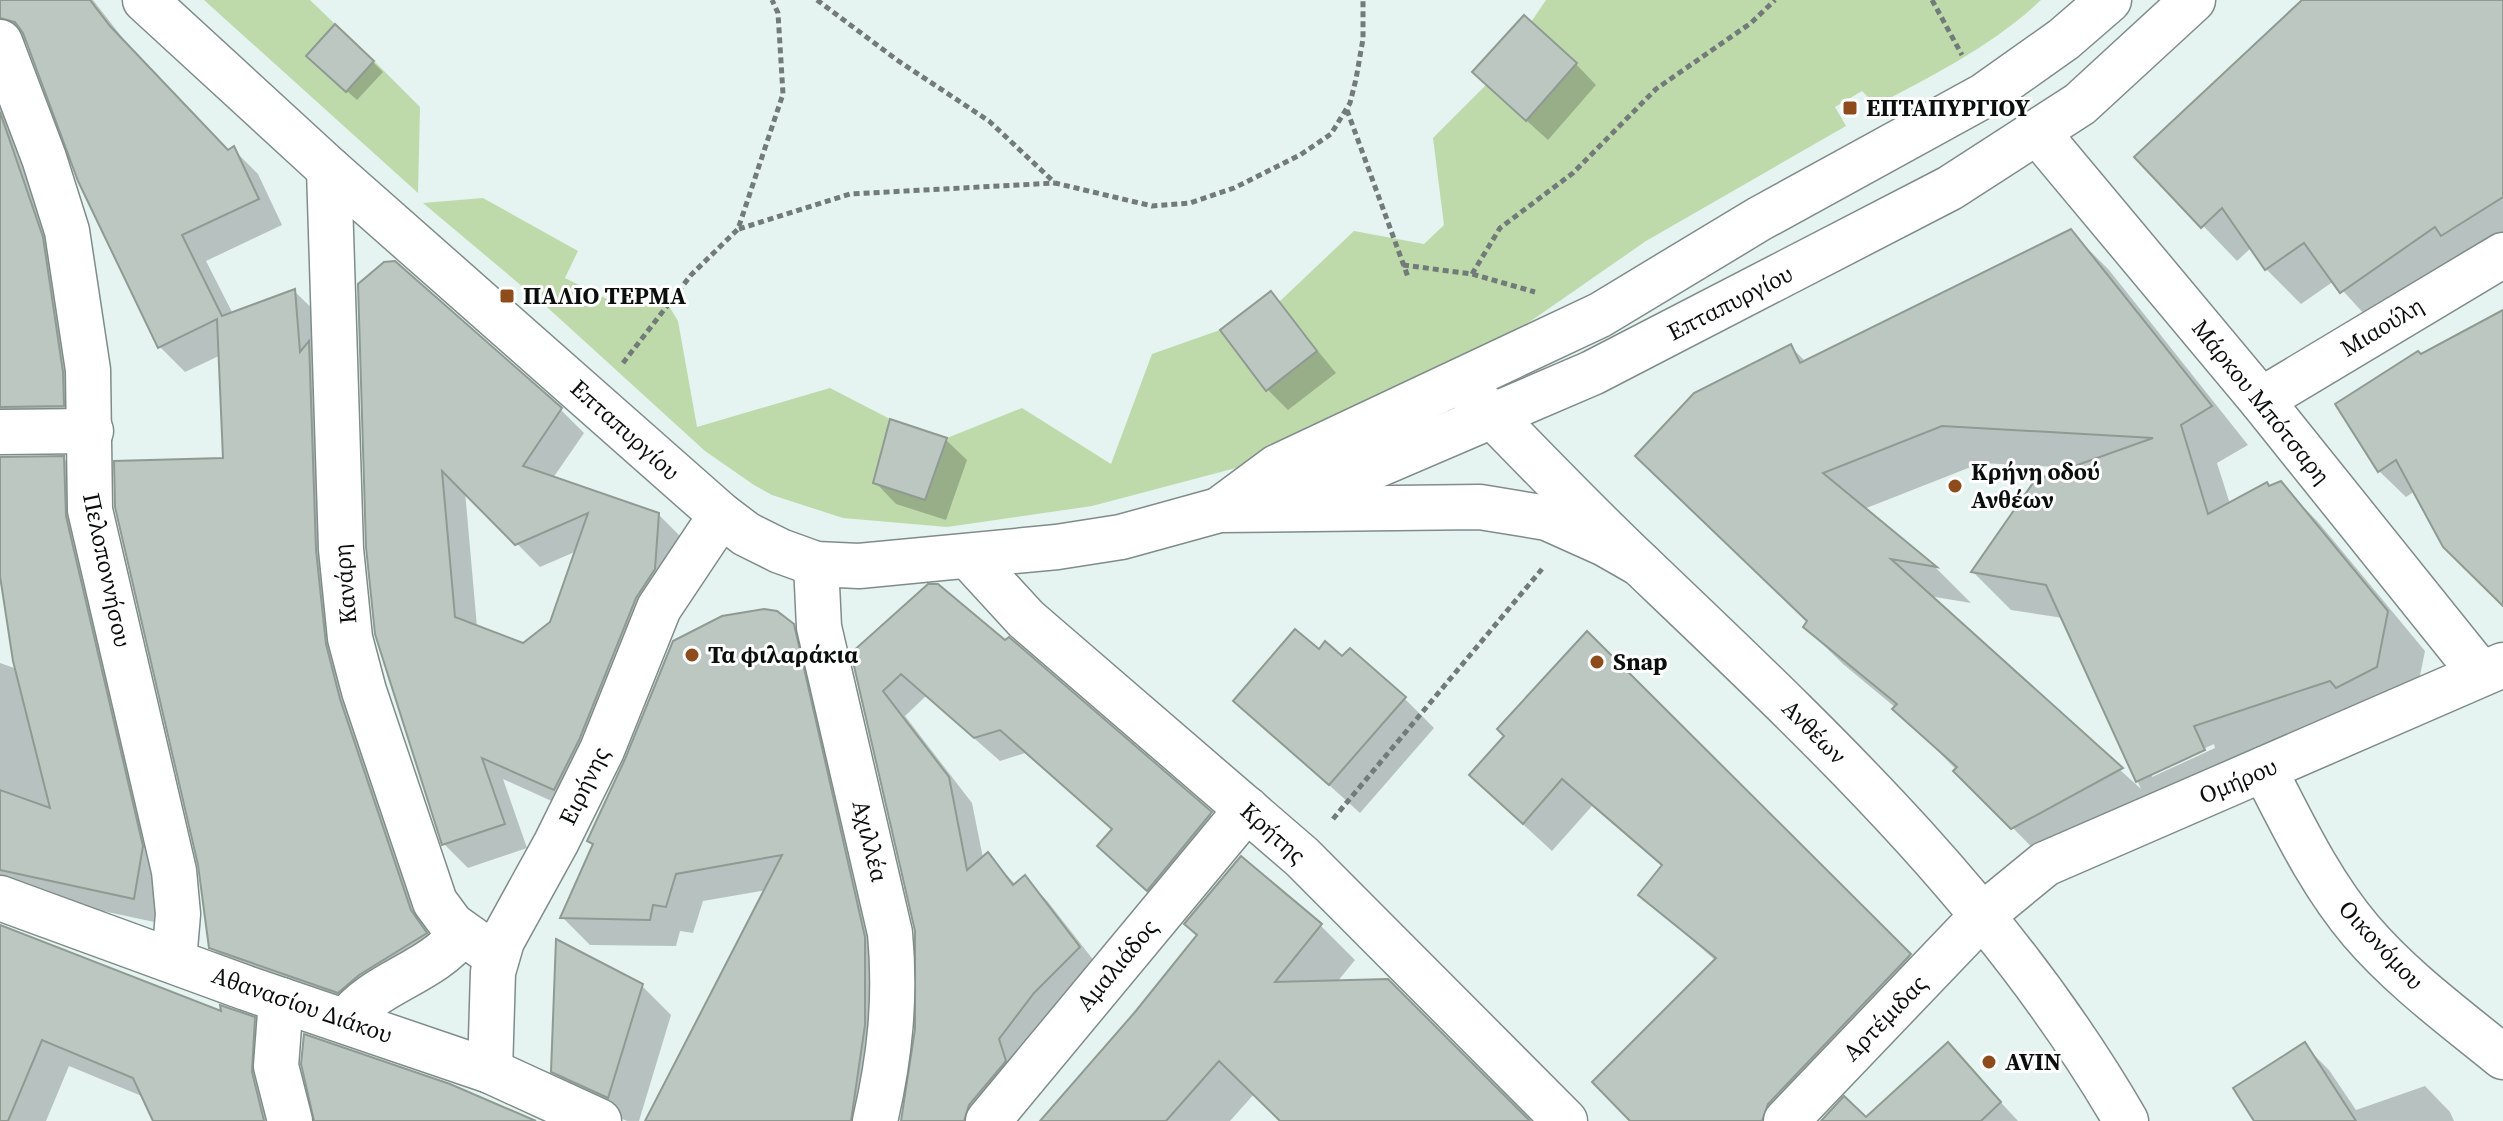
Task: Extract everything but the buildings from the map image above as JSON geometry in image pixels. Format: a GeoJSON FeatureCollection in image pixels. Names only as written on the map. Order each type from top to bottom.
{"type":"FeatureCollection","features":[{"type":"Feature","properties":{"kind":"street","name":"Επταπυργίου"},"geometry":{"type":"LineString","coordinates":[[145,0],[329,169],[721,515],[762,543],[816,564],[859,566],[970,558],[1121,537],[1219,510],[1277,508],[1592,373],[1950,188],[2080,104],[2193,0]]}},
{"type":"Feature","properties":{"kind":"street","name":"Επταπυργίου"},"geometry":{"type":"LineString","coordinates":[[1219,510],[1277,467],[1600,315],[1759,219],[1985,95],[2064,39],[2109,0]]}},
{"type":"Feature","properties":{"kind":"street","name":"Πελοποννήσου"},"geometry":{"type":"LineString","coordinates":[[0,42],[44,158],[67,231],[85,335],[91,431],[90,510],[174,871],[178,914],[174,960]]}},
{"type":"Feature","properties":{"kind":"street","name":"Μάρκου Μπότσαρη"},"geometry":{"type":"LineString","coordinates":[[2038,133],[2261,400],[2492,669]]}},
{"type":"Feature","properties":{"kind":"street","name":"Κανάρη"},"geometry":{"type":"LineString","coordinates":[[329,169],[341,549],[350,638],[360,679],[427,883],[444,916],[479,945]]}},
{"type":"Feature","properties":{"kind":"street","name":"Μιαούλη"},"geometry":{"type":"LineString","coordinates":[[2261,400],[2503,255]]}},
{"type":"Feature","properties":{"kind":"street","name":"Ανθέων"},"geometry":{"type":"LineString","coordinates":[[1458,381],[1640,564],[1885,802],[1984,914],[2058,1011],[2126,1121]]}},
{"type":"Feature","properties":{"kind":"street"},"geometry":{"type":"LineString","coordinates":[[0,432],[91,431]]}},
{"type":"Feature","properties":{"kind":"street"},"geometry":{"type":"LineString","coordinates":[[1277,508],[1480,507],[1524,512],[1575,529],[1640,564]]}},
{"type":"Feature","properties":{"kind":"street","name":"Ειρήνης"},"geometry":{"type":"LineString","coordinates":[[490,1071],[492,989],[479,945],[511,922],[556,843],[602,750],[659,608],[721,515]]}},
{"type":"Feature","properties":{"kind":"street","name":"Κρήτης"},"geometry":{"type":"LineString","coordinates":[[970,558],[1026,619],[1302,857],[1565,1121]]}},
{"type":"Feature","properties":{"kind":"street","name":"Αχιλλέα"},"geometry":{"type":"LineString","coordinates":[[816,564],[819,627],[890,933],[894,975],[892,1038],[875,1121]]}},
{"type":"Feature","properties":{"kind":"street","name":"Ομήρου"},"geometry":{"type":"LineString","coordinates":[[1984,914],[2045,864],[2492,669]]}},
{"type":"Feature","properties":{"kind":"street","name":"Οικονόμου"},"geometry":{"type":"LineString","coordinates":[[2264,769],[2323,878],[2361,931],[2408,978],[2503,1057]]}},
{"type":"Feature","properties":{"kind":"street","name":"Αμαλιάδος"},"geometry":{"type":"LineString","coordinates":[[988,1121],[1247,809]]}},
{"type":"Feature","properties":{"kind":"street","name":"Αθανασίου Διάκου"},"geometry":{"type":"LineString","coordinates":[[0,898],[281,1000],[490,1071],[599,1121]]}},
{"type":"Feature","properties":{"kind":"street","name":"Αρτέμιδας"},"geometry":{"type":"LineString","coordinates":[[1786,1121],[1984,914]]}},
{"type":"Feature","properties":{"kind":"street"},"geometry":{"type":"LineString","coordinates":[[346,1021],[364,1002],[436,960],[479,945]]}},
{"type":"Feature","properties":{"kind":"street"},"geometry":{"type":"LineString","coordinates":[[281,1000],[276,1066],[290,1121]]}},
{"type":"Feature","properties":{"kind":"path"},"geometry":{"type":"LineString","coordinates":[[738,229],[783,94],[778,13],[772,0]]}},
{"type":"Feature","properties":{"kind":"path"},"geometry":{"type":"LineString","coordinates":[[817,0],[897,60],[989,121],[1055,183]]}},
{"type":"Feature","properties":{"kind":"path"},"geometry":{"type":"LineString","coordinates":[[650,329],[691,275],[738,229],[850,194],[1055,183],[1152,206],[1190,203],[1234,188],[1300,155],[1331,134],[1347,109],[1356,79],[1363,39],[1363,0]]}},
{"type":"Feature","properties":{"kind":"path"},"geometry":{"type":"LineString","coordinates":[[1472,274],[1500,228],[1573,173],[1656,89],[1751,23],[1775,0]]}},
{"type":"Feature","properties":{"kind":"path"},"geometry":{"type":"LineString","coordinates":[[1932,0],[1985,95]]}},
{"type":"Feature","properties":{"kind":"path"},"geometry":{"type":"LineString","coordinates":[[1347,109],[1408,277]]}},
{"type":"Feature","properties":{"kind":"path"},"geometry":{"type":"LineString","coordinates":[[1403,265],[1472,274],[1564,299],[1600,315]]}},
{"type":"Feature","properties":{"kind":"path"},"geometry":{"type":"LineString","coordinates":[[1302,857],[1575,529]]}},
{"type":"Feature","properties":{"kind":"green space"},"geometry":{"type":"Polygon","coordinates":[[[204,0],[310,0],[335,24],[306,56],[346,91],[374,61],[420,107],[418,193],[204,0]]]}},
{"type":"Feature","properties":{"kind":"green space"},"geometry":{"type":"Polygon","coordinates":[[[1546,0],[2041,0],[1983,45],[1898,94],[1876,105],[1862,91],[1835,107],[1846,126],[1646,241],[1486,352],[1251,464],[1092,506],[947,527],[843,518],[772,495],[754,485],[705,451],[548,308],[423,203],[483,198],[578,251],[565,278],[619,305],[630,285],[669,306],[678,321],[697,427],[830,388],[890,419],[874,483],[925,500],[947,438],[1022,408],[1111,464],[1152,354],[1220,330],[1266,391],[1316,351],[1279,302],[1354,231],[1424,244],[1444,225],[1433,138],[1486,85],[1526,120],[1531,22],[1546,0]]]}},
{"type":"Feature","properties":{"kind":"place","name":"ΕΠΤΑΠΥΡΓΙΟΥ"},"geometry":{"type":"Point","coordinates":[1850,108]}},
{"type":"Feature","properties":{"kind":"place","name":"ΠΑΛΙΟ ΤΕΡΜΑ"},"geometry":{"type":"Point","coordinates":[507,296]}},
{"type":"Feature","properties":{"kind":"place","name":"Κρήνη οδού Ανθέων"},"geometry":{"type":"Point","coordinates":[1955,486]}},
{"type":"Feature","properties":{"kind":"place","name":"Τα φιλαράκια"},"geometry":{"type":"Point","coordinates":[692,655]}},
{"type":"Feature","properties":{"kind":"place","name":"Snap"},"geometry":{"type":"Point","coordinates":[1597,662]}},
{"type":"Feature","properties":{"kind":"place","name":"AVIN"},"geometry":{"type":"Point","coordinates":[1989,1062]}}]}
